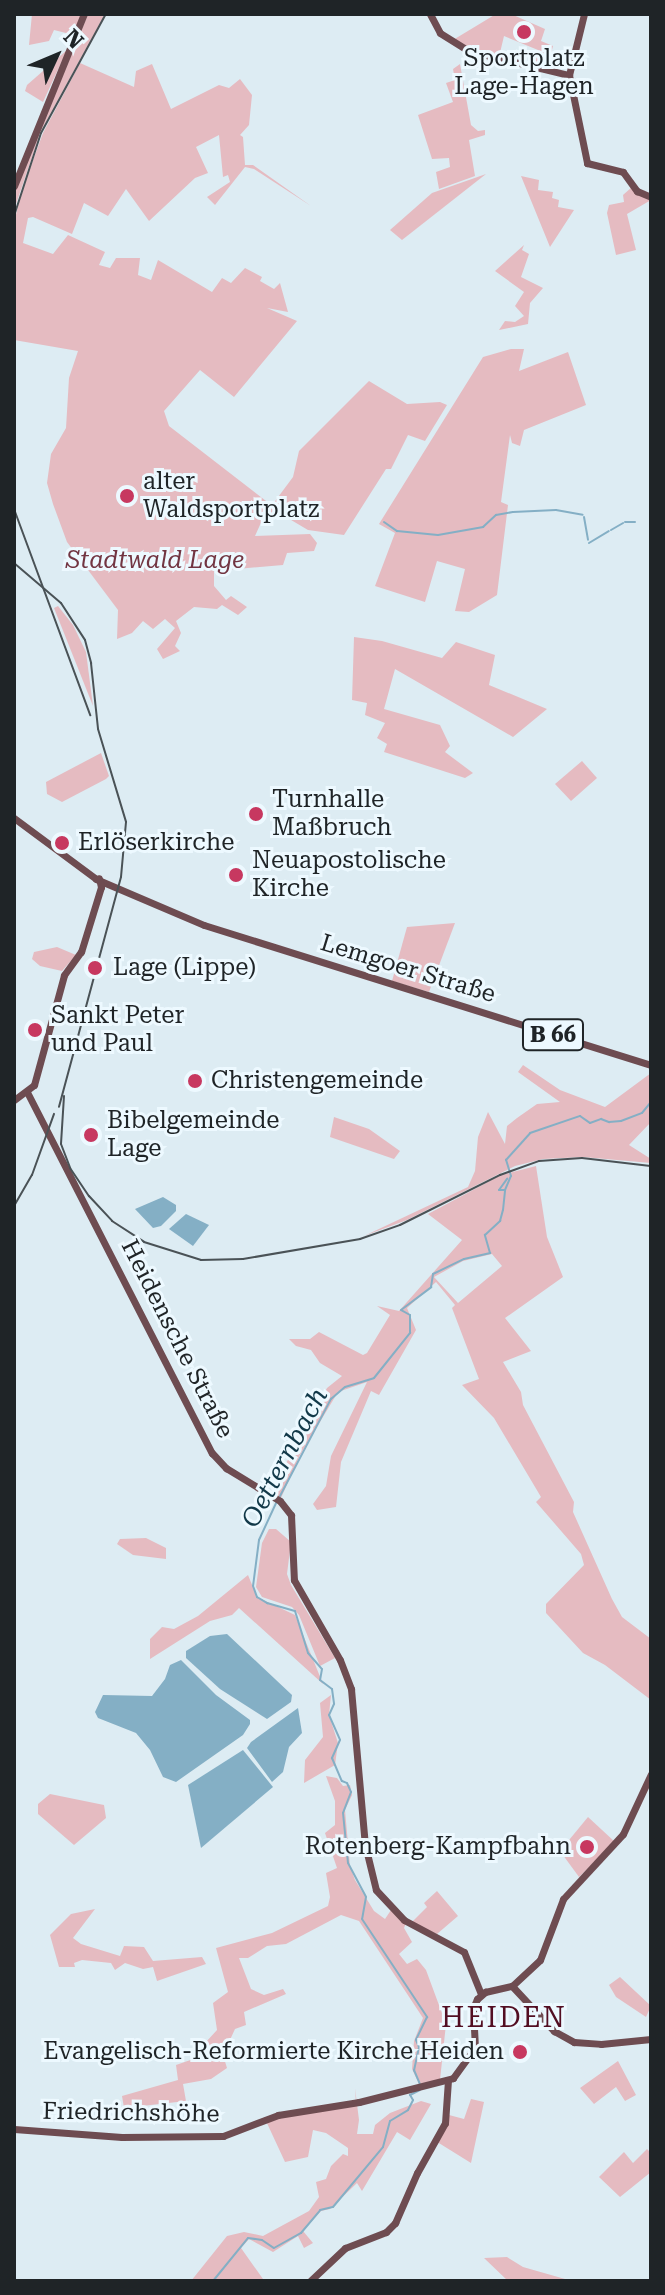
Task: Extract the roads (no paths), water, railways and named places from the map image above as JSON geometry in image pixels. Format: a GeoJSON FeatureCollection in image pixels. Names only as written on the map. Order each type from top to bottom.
{"type":"FeatureCollection","features":[{"type":"Feature","properties":{"kind":"main road"},"geometry":{"type":"LineString","coordinates":[[14,186],[84,14]]}},
{"type":"Feature","properties":{"kind":"main road"},"geometry":{"type":"LineString","coordinates":[[430,14],[440,33],[466,50],[569,75]]}},
{"type":"Feature","properties":{"kind":"main road"},"geometry":{"type":"LineString","coordinates":[[584,14],[569,75],[587,163],[623,172],[637,191],[651,197]]}},
{"type":"Feature","properties":{"kind":"main road"},"geometry":{"type":"LineString","coordinates":[[14,816],[99,878],[81,952],[64,975],[34,1085],[14,1100]]}},
{"type":"Feature","properties":{"kind":"main road","name":"B 66"},"geometry":{"type":"LineString","coordinates":[[14,816],[55,850]]}},
{"type":"Feature","properties":{"kind":"main road","name":"B 66"},"geometry":{"type":"LineString","coordinates":[[14,816],[55,850]]}},
{"type":"Feature","properties":{"kind":"main road"},"geometry":{"type":"LineString","coordinates":[[43,841],[94,881],[98,892]]}},
{"type":"Feature","properties":{"kind":"main road","name":"Lemgoer Straße"},"geometry":{"type":"LineString","coordinates":[[55,850],[88,873],[198,923],[651,1065]]}},
{"type":"Feature","properties":{"kind":"main road","name":"Heidensche Straße"},"geometry":{"type":"LineString","coordinates":[[27,1092],[212,1453],[226,1468],[278,1500],[293,1521],[294,1580],[340,1660],[351,1689],[365,1845],[375,1889],[404,1920],[464,1952],[481,1994]]}},
{"type":"Feature","properties":{"kind":"main road"},"geometry":{"type":"LineString","coordinates":[[310,2281],[345,2248],[392,2227],[445,2123],[448,2080],[462,2069],[474,2051],[473,2008],[481,1994],[512,1986],[544,1953],[563,1899],[623,1834],[651,1774]]}},
{"type":"Feature","properties":{"kind":"main road"},"geometry":{"type":"LineString","coordinates":[[512,1986],[557,2033],[574,2042],[589,2044],[651,2039]]}},
{"type":"Feature","properties":{"kind":"main road","name":"Friedrichshöhe"},"geometry":{"type":"LineString","coordinates":[[14,2129],[122,2137],[223,2136],[278,2115],[359,2102],[448,2080]]}},
{"type":"Feature","properties":{"kind":"water"},"geometry":{"type":"Polygon","coordinates":[[[163,1197],[176,1205],[176,1211],[161,1226],[153,1228],[135,1209],[163,1197]]]}},
{"type":"Feature","properties":{"kind":"water"},"geometry":{"type":"Polygon","coordinates":[[[186,1214],[209,1225],[193,1246],[169,1229],[186,1214]]]}},
{"type":"Feature","properties":{"kind":"water"},"geometry":{"type":"Polygon","coordinates":[[[227,1634],[292,1695],[291,1702],[267,1719],[220,1689],[186,1658],[186,1651],[210,1636],[227,1634]]]}},
{"type":"Feature","properties":{"kind":"water"},"geometry":{"type":"Polygon","coordinates":[[[181,1660],[216,1695],[250,1720],[250,1724],[243,1735],[176,1782],[163,1777],[150,1750],[136,1733],[98,1718],[95,1712],[103,1695],[152,1696],[165,1679],[170,1665],[181,1660]]]}},
{"type":"Feature","properties":{"kind":"water"},"geometry":{"type":"Polygon","coordinates":[[[298,1708],[302,1733],[289,1747],[283,1772],[272,1782],[247,1748],[298,1708]]]}},
{"type":"Feature","properties":{"kind":"water"},"geometry":{"type":"Polygon","coordinates":[[[243,1750],[273,1787],[201,1848],[188,1785],[243,1750]]]}},
{"type":"Feature","properties":{"kind":"waterway"},"geometry":{"type":"LineString","coordinates":[[384,522],[397,531],[438,535],[483,527],[496,515],[513,512],[556,510],[583,515]]}},
{"type":"Feature","properties":{"kind":"waterway"},"geometry":{"type":"LineString","coordinates":[[584,517],[588,540]]}},
{"type":"Feature","properties":{"kind":"waterway"},"geometry":{"type":"LineString","coordinates":[[625,522],[635,522]]}},
{"type":"Feature","properties":{"kind":"waterway"},"geometry":{"type":"LineString","coordinates":[[611,530],[623,523]]}},
{"type":"Feature","properties":{"kind":"waterway"},"geometry":{"type":"LineString","coordinates":[[589,543],[609,531]]}},
{"type":"Feature","properties":{"kind":"waterway","name":"Oetternbach"},"geometry":{"type":"LineString","coordinates":[[280,1496],[331,1399],[345,1387],[374,1378],[410,1333],[410,1315],[401,1310],[431,1287],[433,1274],[464,1259],[490,1253],[485,1235],[500,1221],[505,1190],[511,1176],[506,1160],[530,1133],[580,1116],[590,1123],[601,1119],[621,1121],[642,1113],[651,1102]]}},
{"type":"Feature","properties":{"kind":"waterway"},"geometry":{"type":"LineString","coordinates":[[505,1190],[499,1190],[507,1179]]}},
{"type":"Feature","properties":{"kind":"waterway","name":"Oetternbach"},"geometry":{"type":"LineString","coordinates":[[277,1501],[259,1540],[253,1586],[257,1597],[267,1603],[295,1611],[308,1653],[322,1669],[320,1680],[332,1689],[334,1704],[329,1715],[340,1740],[332,1758],[342,1781],[347,1783],[351,1792],[343,1813],[348,1863],[366,1897],[362,1919],[427,2017],[416,2040],[419,2047],[414,2070],[420,2084]]}},
{"type":"Feature","properties":{"kind":"waterway","name":"Oetternbach"},"geometry":{"type":"LineString","coordinates":[[213,2281],[248,2238],[262,2240],[274,2248],[301,2233],[320,2210],[333,2207],[383,2147],[390,2121],[408,2110],[413,2100],[410,2095],[420,2090]]}},
{"type":"Feature","properties":{"kind":"railway"},"geometry":{"type":"LineString","coordinates":[[14,216],[41,133],[106,14]]}},
{"type":"Feature","properties":{"kind":"railway"},"geometry":{"type":"LineString","coordinates":[[14,509],[90,715]]}},
{"type":"Feature","properties":{"kind":"railway"},"geometry":{"type":"LineString","coordinates":[[14,563],[61,603],[85,640],[91,663],[98,729],[126,822],[121,877],[59,1107]]}},
{"type":"Feature","properties":{"kind":"railway"},"geometry":{"type":"LineString","coordinates":[[64,1096],[61,1144],[70,1168],[89,1196],[112,1221],[144,1242],[201,1260],[243,1259],[360,1239],[400,1225],[500,1175],[539,1161],[582,1158],[651,1166]]}},
{"type":"Feature","properties":{"kind":"railway"},"geometry":{"type":"LineString","coordinates":[[14,1206],[32,1175],[54,1114]]}},
{"type":"Feature","properties":{"kind":"place","name":"Sportplatz Lage-Hagen"},"geometry":{"type":"Point","coordinates":[524,32]}},
{"type":"Feature","properties":{"kind":"place","name":"alter Waldsportplatz"},"geometry":{"type":"Point","coordinates":[127,496]}},
{"type":"Feature","properties":{"kind":"place","name":"Turnhalle Maßbruch"},"geometry":{"type":"Point","coordinates":[256,814]}},
{"type":"Feature","properties":{"kind":"place","name":"Erlöserkirche"},"geometry":{"type":"Point","coordinates":[62,843]}},
{"type":"Feature","properties":{"kind":"place","name":"Neuapostolische Kirche"},"geometry":{"type":"Point","coordinates":[236,875]}},
{"type":"Feature","properties":{"kind":"place","name":"Lage (Lippe)"},"geometry":{"type":"Point","coordinates":[95,968]}},
{"type":"Feature","properties":{"kind":"place","name":"Sankt Peter und Paul"},"geometry":{"type":"Point","coordinates":[35,1030]}},
{"type":"Feature","properties":{"kind":"place","name":"Christengemeinde"},"geometry":{"type":"Point","coordinates":[195,1081]}},
{"type":"Feature","properties":{"kind":"place","name":"Bibelgemeinde Lage"},"geometry":{"type":"Point","coordinates":[91,1135]}},
{"type":"Feature","properties":{"kind":"place","name":"Rotenberg-Kampfbahn"},"geometry":{"type":"Point","coordinates":[587,1847]}},
{"type":"Feature","properties":{"kind":"place","name":"Evangelisch-Reformierte Kirche Heiden"},"geometry":{"type":"Point","coordinates":[520,2052]}},
{"type":"Feature","properties":{"kind":"district","name":"HEIDEN"},"geometry":{"type":"Point","coordinates":[504,2018]}},
{"type":"Feature","properties":{"kind":"park label","name":"Stadtwald Lage"},"geometry":{"type":"Point","coordinates":[155,561]}}]}
